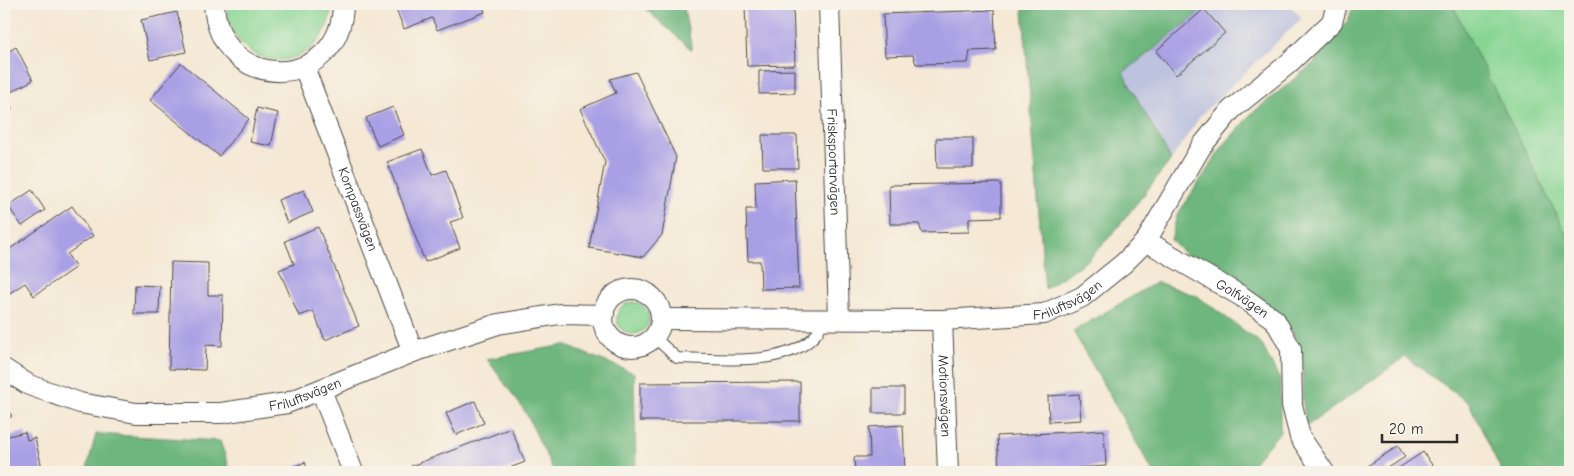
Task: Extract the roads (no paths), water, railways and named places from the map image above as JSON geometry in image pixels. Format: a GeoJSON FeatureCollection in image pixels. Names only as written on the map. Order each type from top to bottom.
{"type":"FeatureCollection","features":[{"type":"Feature","properties":{"kind":"street"},"geometry":{"type":"LineString","coordinates":[[214,4],[215,22],[224,42],[240,59],[260,69],[282,72],[304,67],[322,56],[336,39],[343,19],[343,4]]}},
{"type":"Feature","properties":{"kind":"street","name":"Frisksportarvägen"},"geometry":{"type":"LineString","coordinates":[[829,4],[831,319]]}},
{"type":"Feature","properties":{"kind":"street","name":"Friluftsvägen"},"geometry":{"type":"LineString","coordinates":[[658,328],[831,319],[942,320],[1044,314],[1082,297],[1124,263],[1146,241],[1201,147],[1231,110],[1288,64],[1332,22],[1337,4]]}},
{"type":"Feature","properties":{"kind":"street","name":"Kompassvägen"},"geometry":{"type":"LineString","coordinates":[[304,67],[413,352]]}},
{"type":"Feature","properties":{"kind":"street","name":"Golfvägen"},"geometry":{"type":"LineString","coordinates":[[1146,241],[1241,296],[1276,320],[1291,349],[1292,406],[1300,438],[1324,472]]}},
{"type":"Feature","properties":{"kind":"street"},"geometry":{"type":"LineString","coordinates":[[628,290],[637,290],[652,297],[660,311],[658,328],[641,346],[626,346],[618,343],[607,331],[604,315],[612,298],[628,290]]}},
{"type":"Feature","properties":{"kind":"street","name":"Friluftsvägen"},"geometry":{"type":"LineString","coordinates":[[4,368],[29,385],[80,402],[136,413],[221,412],[287,402],[413,352],[498,324],[560,314],[604,315]]}},
{"type":"Feature","properties":{"kind":"street","name":"Motionsvägen"},"geometry":{"type":"LineString","coordinates":[[942,320],[948,472]]}},
{"type":"Feature","properties":{"kind":"street"},"geometry":{"type":"LineString","coordinates":[[321,390],[353,472]]}},
{"type":"Feature","properties":{"kind":"lane"},"geometry":{"type":"LineString","coordinates":[[658,328],[677,358],[775,358],[798,348],[831,319]]}}]}
